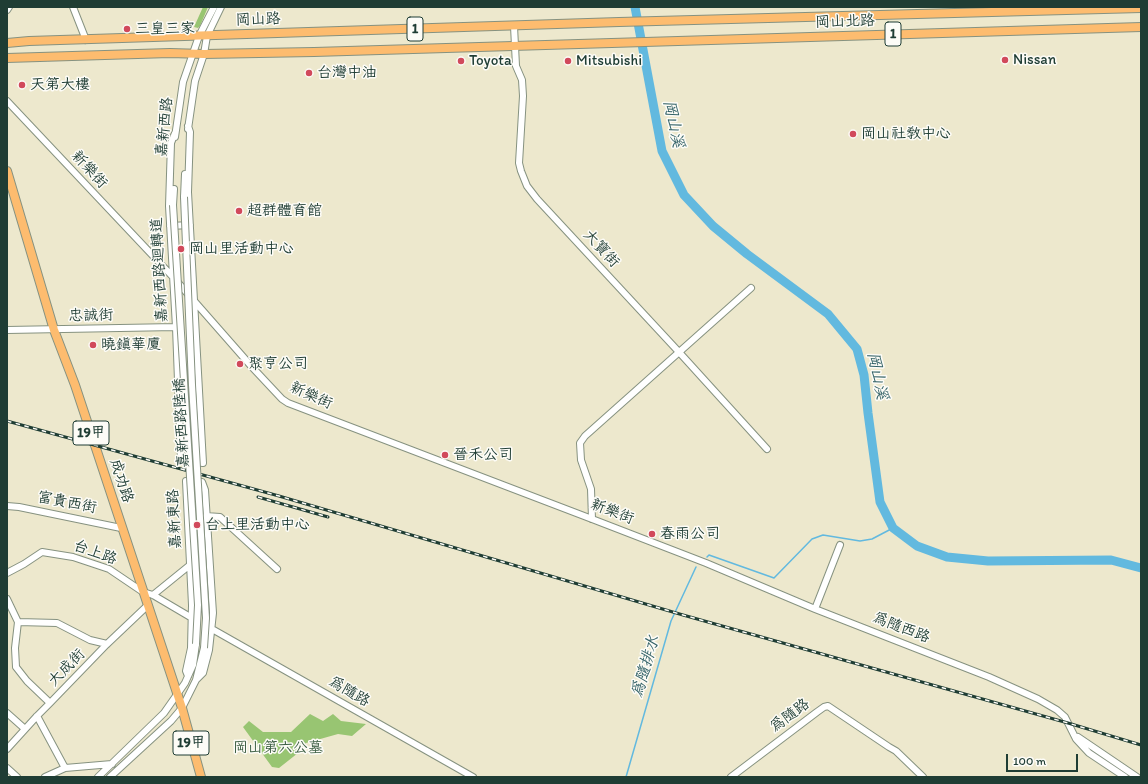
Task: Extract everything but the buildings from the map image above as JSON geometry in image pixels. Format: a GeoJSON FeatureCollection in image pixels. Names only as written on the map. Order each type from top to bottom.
{"type":"FeatureCollection","features":[{"type":"Feature","properties":{"kind":"main road","name":"岡山北路"},"geometry":{"type":"LineString","coordinates":[[622,22],[929,11],[1141,8]]}},
{"type":"Feature","properties":{"kind":"main road","name":"岡山路"},"geometry":{"type":"LineString","coordinates":[[7,43],[29,41],[622,22]]}},
{"type":"Feature","properties":{"kind":"main road","name":"岡山北路"},"geometry":{"type":"LineString","coordinates":[[514,46],[1141,27]]}},
{"type":"Feature","properties":{"kind":"main road","name":"1"},"geometry":{"type":"LineString","coordinates":[[7,58],[514,46]]}},
{"type":"Feature","properties":{"kind":"main road","name":"成功路"},"geometry":{"type":"LineString","coordinates":[[7,171],[54,330],[75,385],[121,528],[182,708],[202,777]]}},
{"type":"Feature","properties":{"kind":"street"},"geometry":{"type":"LineString","coordinates":[[73,7],[86,40]]}},
{"type":"Feature","properties":{"kind":"street"},"geometry":{"type":"LineString","coordinates":[[203,36],[214,7]]}},
{"type":"Feature","properties":{"kind":"street"},"geometry":{"type":"LineString","coordinates":[[203,36],[221,7]]}},
{"type":"Feature","properties":{"kind":"street","name":"大寶街"},"geometry":{"type":"LineString","coordinates":[[514,26],[516,66],[522,80],[524,96],[519,163],[527,186],[537,199],[767,449]]}},
{"type":"Feature","properties":{"kind":"street","name":"嘉新西路"},"geometry":{"type":"LineString","coordinates":[[173,205],[175,133],[183,82],[193,54],[203,36]]}},
{"type":"Feature","properties":{"kind":"street","name":"嘉新西路"},"geometry":{"type":"LineString","coordinates":[[184,197],[188,126],[195,80],[204,54],[203,36]]}},
{"type":"Feature","properties":{"kind":"street","name":"新樂街"},"geometry":{"type":"LineString","coordinates":[[7,101],[173,277],[252,367],[282,399],[288,403],[706,563]]}},
{"type":"Feature","properties":{"kind":"street"},"geometry":{"type":"LineString","coordinates":[[188,126],[190,132],[188,192],[194,300]]}},
{"type":"Feature","properties":{"kind":"street","name":"嘉新西路迴轉道"},"geometry":{"type":"LineString","coordinates":[[175,133],[172,143],[169,206],[176,327],[181,461],[203,463],[194,300]]}},
{"type":"Feature","properties":{"kind":"street","name":"嘉新西路陸橋"},"geometry":{"type":"LineString","coordinates":[[184,197],[193,393],[206,618],[204,648]]}},
{"type":"Feature","properties":{"kind":"street","name":"嘉新西路陸橋"},"geometry":{"type":"LineString","coordinates":[[173,205],[197,597],[196,644]]}},
{"type":"Feature","properties":{"kind":"street"},"geometry":{"type":"LineString","coordinates":[[170,226],[190,225]]}},
{"type":"Feature","properties":{"kind":"street"},"geometry":{"type":"LineString","coordinates":[[592,519],[591,489],[581,460],[580,442],[678,351],[751,288]]}},
{"type":"Feature","properties":{"kind":"street","name":"忠誠街"},"geometry":{"type":"LineString","coordinates":[[7,330],[176,327]]}},
{"type":"Feature","properties":{"kind":"street","name":"嘉新東路"},"geometry":{"type":"LineString","coordinates":[[188,676],[186,671],[191,648],[192,618],[186,481],[202,482],[205,490],[213,613],[209,650],[202,673],[196,680]]}},
{"type":"Feature","properties":{"kind":"street","name":"富貴西街"},"geometry":{"type":"LineString","coordinates":[[7,506],[19,507],[121,528]]}},
{"type":"Feature","properties":{"kind":"street"},"geometry":{"type":"LineString","coordinates":[[206,516],[220,517],[276,569]]}},
{"type":"Feature","properties":{"kind":"street"},"geometry":{"type":"LineString","coordinates":[[815,609],[840,545]]}},
{"type":"Feature","properties":{"kind":"street","name":"台上路"},"geometry":{"type":"LineString","coordinates":[[7,573],[42,552],[73,557],[109,569],[143,592],[153,595],[192,618]]}},
{"type":"Feature","properties":{"kind":"street"},"geometry":{"type":"LineString","coordinates":[[153,595],[190,564],[209,563]]}},
{"type":"Feature","properties":{"kind":"street","name":"為隨西路"},"geometry":{"type":"LineString","coordinates":[[706,563],[815,609],[989,677],[1038,699],[1065,717],[1073,734],[1089,753],[1125,777]]}},
{"type":"Feature","properties":{"kind":"street"},"geometry":{"type":"LineString","coordinates":[[7,599],[18,622],[15,648],[16,667],[27,681],[50,704]]}},
{"type":"Feature","properties":{"kind":"street","name":"大成街"},"geometry":{"type":"LineString","coordinates":[[7,749],[107,644],[147,606]]}},
{"type":"Feature","properties":{"kind":"street"},"geometry":{"type":"LineString","coordinates":[[18,622],[57,622],[90,640],[107,644]]}},
{"type":"Feature","properties":{"kind":"street","name":"為隨路"},"geometry":{"type":"LineString","coordinates":[[212,629],[473,777]]}},
{"type":"Feature","properties":{"kind":"street","name":"嘉新東路"},"geometry":{"type":"LineString","coordinates":[[98,777],[164,713],[188,676],[193,665],[196,644]]}},
{"type":"Feature","properties":{"kind":"street","name":"嘉新東路"},"geometry":{"type":"LineString","coordinates":[[110,777],[171,721],[182,708],[196,680],[204,648]]}},
{"type":"Feature","properties":{"kind":"street","name":"為隨路"},"geometry":{"type":"LineString","coordinates":[[731,777],[820,709],[828,706],[896,751],[923,777]]}},
{"type":"Feature","properties":{"kind":"street"},"geometry":{"type":"LineString","coordinates":[[7,713],[25,729]]}},
{"type":"Feature","properties":{"kind":"street"},"geometry":{"type":"LineString","coordinates":[[37,716],[65,768]]}},
{"type":"Feature","properties":{"kind":"street"},"geometry":{"type":"LineString","coordinates":[[1073,734],[1137,777]]}},
{"type":"Feature","properties":{"kind":"street"},"geometry":{"type":"LineString","coordinates":[[45,777],[65,768],[112,764]]}},
{"type":"Feature","properties":{"kind":"street"},"geometry":{"type":"LineString","coordinates":[[7,768],[17,777]]}},
{"type":"Feature","properties":{"kind":"green space"},"geometry":{"type":"Polygon","coordinates":[[[203,7],[208,7],[200,26],[198,28],[194,27],[203,7]]]}},
{"type":"Feature","properties":{"kind":"green space","name":"岡山第六公墓"},"geometry":{"type":"Polygon","coordinates":[[[310,714],[323,721],[333,714],[341,721],[366,724],[352,736],[338,734],[306,743],[298,753],[279,768],[272,767],[243,727],[249,721],[263,732],[291,732],[310,714]]]}},
{"type":"Feature","properties":{"kind":"waterway","name":"岡山溪"},"geometry":{"type":"LineString","coordinates":[[635,7],[662,151],[684,195],[713,226],[747,254],[828,314],[857,349],[864,375],[880,502],[893,528],[917,546],[947,557],[988,561],[1111,560],[1141,568]]}},
{"type":"Feature","properties":{"kind":"waterway","name":"為隨排水"},"geometry":{"type":"LineString","coordinates":[[707,557],[709,555],[774,578],[812,539],[823,535],[860,541],[872,539],[893,528]]}},
{"type":"Feature","properties":{"kind":"waterway","name":"為隨排水"},"geometry":{"type":"LineString","coordinates":[[626,777],[671,621],[696,567]]}},
{"type":"Feature","properties":{"kind":"railway"},"geometry":{"type":"LineString","coordinates":[[7,421],[279,496],[683,615],[1068,723],[1141,745]]}},
{"type":"Feature","properties":{"kind":"railway"},"geometry":{"type":"LineString","coordinates":[[258,497],[328,517]]}},
{"type":"Feature","properties":{"kind":"place","name":"三皇三家"},"geometry":{"type":"Point","coordinates":[127,29]}},
{"type":"Feature","properties":{"kind":"place","name":"Nissan"},"geometry":{"type":"Point","coordinates":[1005,60]}},
{"type":"Feature","properties":{"kind":"place","name":"Toyota"},"geometry":{"type":"Point","coordinates":[461,61]}},
{"type":"Feature","properties":{"kind":"place","name":"Mitsubishi"},"geometry":{"type":"Point","coordinates":[568,61]}},
{"type":"Feature","properties":{"kind":"place","name":"台灣中油"},"geometry":{"type":"Point","coordinates":[309,73]}},
{"type":"Feature","properties":{"kind":"place","name":"天第大樓"},"geometry":{"type":"Point","coordinates":[22,85]}},
{"type":"Feature","properties":{"kind":"place","name":"岡山社教中心"},"geometry":{"type":"Point","coordinates":[853,134]}},
{"type":"Feature","properties":{"kind":"place","name":"超群體育館"},"geometry":{"type":"Point","coordinates":[239,211]}},
{"type":"Feature","properties":{"kind":"place","name":"岡山里活動中心"},"geometry":{"type":"Point","coordinates":[181,249]}},
{"type":"Feature","properties":{"kind":"place","name":"曉鎮華廈"},"geometry":{"type":"Point","coordinates":[93,345]}},
{"type":"Feature","properties":{"kind":"place","name":"聚亨公司"},"geometry":{"type":"Point","coordinates":[240,364]}},
{"type":"Feature","properties":{"kind":"place","name":"晉禾公司"},"geometry":{"type":"Point","coordinates":[445,455]}},
{"type":"Feature","properties":{"kind":"place","name":"台上里活動中心"},"geometry":{"type":"Point","coordinates":[197,525]}},
{"type":"Feature","properties":{"kind":"place","name":"春雨公司"},"geometry":{"type":"Point","coordinates":[652,534]}}]}
